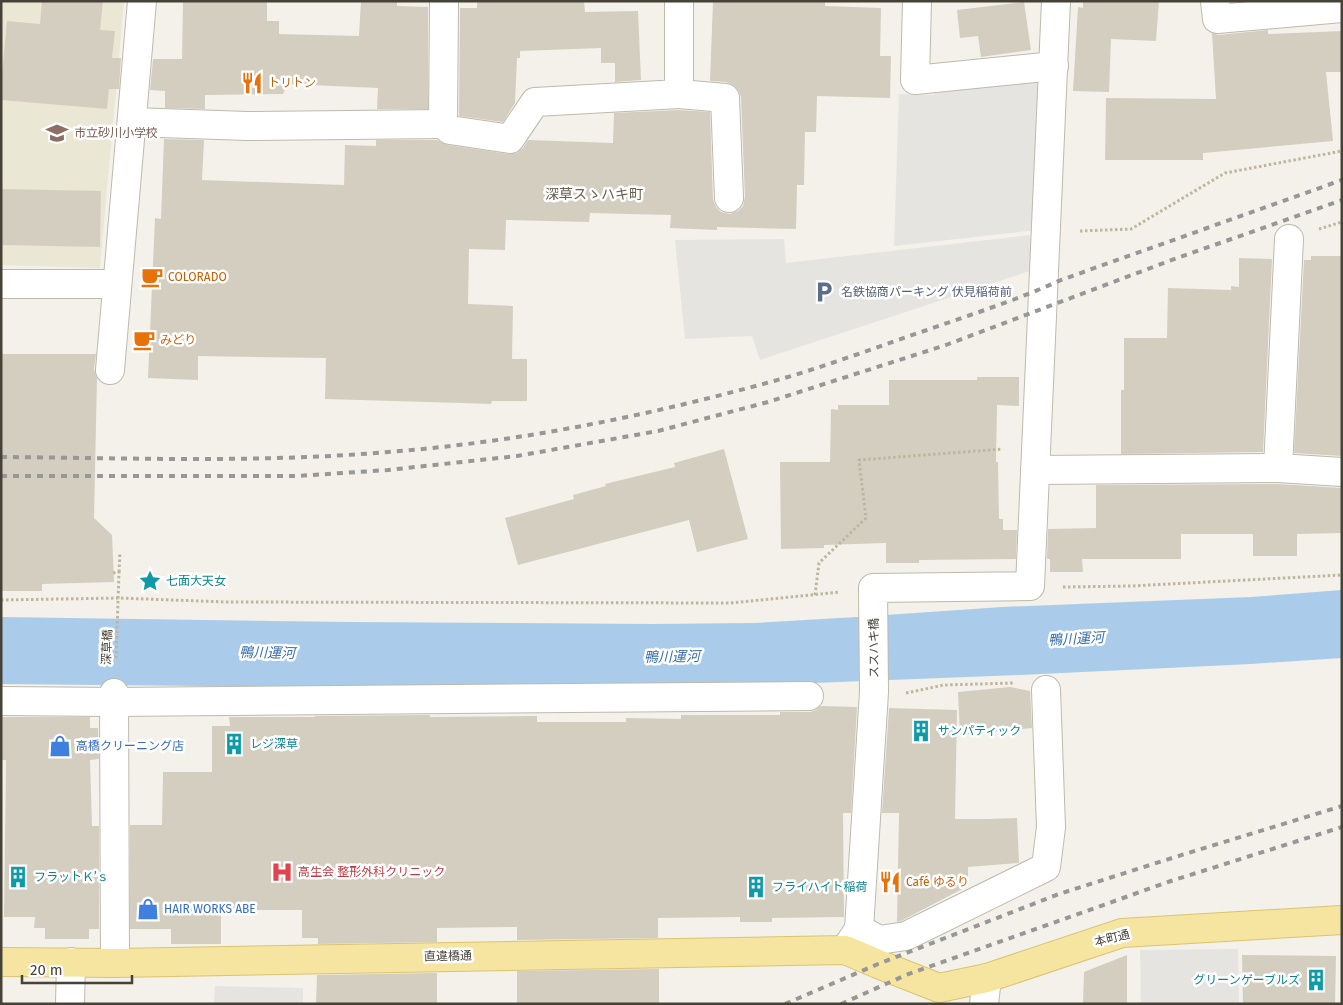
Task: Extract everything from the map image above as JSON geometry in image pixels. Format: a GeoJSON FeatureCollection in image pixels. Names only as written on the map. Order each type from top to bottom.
{"type":"FeatureCollection","features":[{"type":"Feature","properties":{"kind":"main road","name":"本町通"},"geometry":{"type":"LineString","coordinates":[[892,970],[939,988],[986,991],[1122,933],[1342,920]]}},
{"type":"Feature","properties":{"kind":"main road","name":"直違橋通"},"geometry":{"type":"LineString","coordinates":[[1,962],[115,963],[852,939],[892,970]]}},
{"type":"Feature","properties":{"kind":"street"},"geometry":{"type":"LineString","coordinates":[[110,370],[142,1]]}},
{"type":"Feature","properties":{"kind":"street"},"geometry":{"type":"LineString","coordinates":[[442,124],[444,1]]}},
{"type":"Feature","properties":{"kind":"street"},"geometry":{"type":"LineString","coordinates":[[679,1],[679,94]]}},
{"type":"Feature","properties":{"kind":"street"},"geometry":{"type":"LineString","coordinates":[[917,1],[915,80],[1054,66]]}},
{"type":"Feature","properties":{"kind":"street"},"geometry":{"type":"LineString","coordinates":[[873,596],[1030,586],[1056,1]]}},
{"type":"Feature","properties":{"kind":"street"},"geometry":{"type":"LineString","coordinates":[[1215,1],[1217,19],[1342,8]]}},
{"type":"Feature","properties":{"kind":"street"},"geometry":{"type":"LineString","coordinates":[[132,122],[247,126],[442,124],[450,130],[510,139],[535,102],[679,94],[725,98],[729,198]]}},
{"type":"Feature","properties":{"kind":"street"},"geometry":{"type":"LineString","coordinates":[[1278,468],[1289,239]]}},
{"type":"Feature","properties":{"kind":"street"},"geometry":{"type":"LineString","coordinates":[[1,284],[117,284]]}},
{"type":"Feature","properties":{"kind":"street"},"geometry":{"type":"LineString","coordinates":[[1036,458],[1342,472]]}},
{"type":"Feature","properties":{"kind":"street","name":"ススハキ橋"},"geometry":{"type":"LineString","coordinates":[[852,939],[874,694],[873,596]]}},
{"type":"Feature","properties":{"kind":"street"},"geometry":{"type":"LineString","coordinates":[[852,939],[879,940],[906,936],[1046,866],[1051,827],[1046,690]]}},
{"type":"Feature","properties":{"kind":"street"},"geometry":{"type":"LineString","coordinates":[[1,701],[114,697],[809,696]]}},
{"type":"Feature","properties":{"kind":"street"},"geometry":{"type":"LineString","coordinates":[[114,697],[115,963]]}},
{"type":"Feature","properties":{"kind":"street"},"geometry":{"type":"LineString","coordinates":[[70,1004],[71,962]]}},
{"type":"Feature","properties":{"kind":"path"},"geometry":{"type":"LineString","coordinates":[[1046,232],[1132,229],[1226,173],[1342,151]]}},
{"type":"Feature","properties":{"kind":"path"},"geometry":{"type":"LineString","coordinates":[[815,594],[819,563],[866,518],[860,460],[1036,458]]}},
{"type":"Feature","properties":{"kind":"path","name":"深草橋"},"geometry":{"type":"LineString","coordinates":[[114,697],[120,552]]}},
{"type":"Feature","properties":{"kind":"path"},"geometry":{"type":"LineString","coordinates":[[114,573],[119,572]]}},
{"type":"Feature","properties":{"kind":"path"},"geometry":{"type":"LineString","coordinates":[[1030,586],[1131,586],[1342,575]]}},
{"type":"Feature","properties":{"kind":"path"},"geometry":{"type":"LineString","coordinates":[[1,600],[730,603],[815,594],[873,596]]}},
{"type":"Feature","properties":{"kind":"path"},"geometry":{"type":"LineString","coordinates":[[874,694],[888,696],[944,685],[1016,683],[1046,690]]}},
{"type":"Feature","properties":{"kind":"shaded area","name":"市立砂川小学校"},"geometry":{"type":"Polygon","coordinates":[[[1,1],[124,1],[100,268],[1,265],[1,1]]]}},
{"type":"Feature","properties":{"kind":"shaded area"},"geometry":{"type":"Polygon","coordinates":[[[1042,81],[1037,230],[894,246],[899,94],[935,95],[935,84],[1042,81]]]}},
{"type":"Feature","properties":{"kind":"shaded area","name":"名鉄協商パーキング 伏見稲荷前"},"geometry":{"type":"Polygon","coordinates":[[[1030,235],[1033,270],[760,360],[752,336],[685,339],[675,240],[784,239],[786,263],[1030,235]]]}},
{"type":"Feature","properties":{"kind":"shaded area"},"geometry":{"type":"Polygon","coordinates":[[[1238,949],[1239,1004],[1141,1004],[1140,950],[1238,949]]]}},
{"type":"Feature","properties":{"kind":"shaded area"},"geometry":{"type":"Polygon","coordinates":[[[215,986],[303,988],[303,1004],[214,1004],[215,986]]]}},
{"type":"Feature","properties":{"kind":"water","name":"鴨川運河"},"geometry":{"type":"Polygon","coordinates":[[[1342,590],[1342,658],[1020,675],[636,690],[1,684],[1,617],[349,622],[754,623],[1002,607],[1251,597],[1342,590]]]}},
{"type":"Feature","properties":{"kind":"building"},"geometry":{"type":"Polygon","coordinates":[[[42,1],[103,1],[100,30],[115,31],[112,58],[121,58],[119,89],[109,89],[107,109],[1,100],[7,21],[40,24],[42,1]]]}},
{"type":"Feature","properties":{"kind":"building"},"geometry":{"type":"Polygon","coordinates":[[[183,1],[267,1],[267,21],[279,21],[279,34],[359,36],[361,1],[397,1],[397,6],[428,7],[428,109],[377,109],[378,88],[287,84],[283,94],[205,95],[205,109],[165,108],[165,91],[150,90],[153,59],[182,59],[183,1]]]}},
{"type":"Feature","properties":{"kind":"building"},"geometry":{"type":"Polygon","coordinates":[[[477,1],[584,1],[585,12],[638,11],[641,80],[615,82],[615,63],[601,63],[601,48],[520,51],[520,58],[517,58],[515,103],[503,122],[459,116],[460,8],[477,8],[477,1]]]}},
{"type":"Feature","properties":{"kind":"building"},"geometry":{"type":"Polygon","coordinates":[[[713,1],[825,1],[825,6],[881,8],[880,56],[891,56],[890,98],[817,96],[816,132],[805,132],[804,185],[797,185],[796,229],[717,227],[717,230],[670,228],[671,215],[590,213],[589,222],[506,220],[505,250],[469,249],[468,304],[513,306],[512,359],[527,359],[527,401],[492,401],[491,404],[325,399],[326,358],[198,356],[198,380],[148,378],[155,218],[161,219],[164,139],[204,140],[202,180],[344,185],[345,145],[376,146],[376,140],[437,140],[448,145],[508,154],[517,153],[528,140],[613,143],[614,113],[679,110],[710,112],[713,199],[716,207],[721,212],[730,214],[738,211],[743,206],[745,197],[741,97],[733,85],[726,82],[710,81],[713,1]]]}},
{"type":"Feature","properties":{"kind":"building"},"geometry":{"type":"Polygon","coordinates":[[[1083,1],[1159,1],[1156,41],[1111,39],[1109,92],[1073,91],[1078,7],[1083,8],[1083,1]]]}},
{"type":"Feature","properties":{"kind":"building"},"geometry":{"type":"Polygon","coordinates":[[[1024,2],[1031,50],[981,57],[978,36],[960,38],[957,10],[1024,2]]]}},
{"type":"Feature","properties":{"kind":"building"},"geometry":{"type":"Polygon","coordinates":[[[1268,30],[1268,34],[1342,31],[1342,72],[1326,72],[1333,141],[1203,153],[1203,160],[1105,160],[1106,98],[1216,99],[1212,33],[1218,35],[1268,30]]]}},
{"type":"Feature","properties":{"kind":"building"},"geometry":{"type":"Polygon","coordinates":[[[1,189],[101,191],[100,247],[1,245],[1,189]]]}},
{"type":"Feature","properties":{"kind":"building"},"geometry":{"type":"Polygon","coordinates":[[[1311,256],[1342,256],[1342,456],[1294,453],[1304,260],[1311,260],[1311,256]]]}},
{"type":"Feature","properties":{"kind":"building"},"geometry":{"type":"Polygon","coordinates":[[[1239,258],[1272,259],[1263,452],[1121,454],[1121,390],[1124,390],[1124,338],[1167,338],[1168,288],[1231,290],[1231,286],[1239,287],[1239,258]]]}},
{"type":"Feature","properties":{"kind":"building"},"geometry":{"type":"Polygon","coordinates":[[[1,354],[96,354],[94,369],[97,378],[94,518],[112,535],[114,582],[42,584],[42,591],[1,591],[1,354]]]}},
{"type":"Feature","properties":{"kind":"building"},"geometry":{"type":"Polygon","coordinates":[[[977,377],[1019,377],[1019,406],[997,405],[996,462],[998,462],[999,519],[1003,519],[1003,530],[1017,530],[1016,559],[919,560],[919,563],[886,563],[886,543],[824,545],[824,548],[781,549],[780,462],[830,462],[831,409],[838,410],[838,405],[889,405],[889,380],[977,380],[977,377]]]}},
{"type":"Feature","properties":{"kind":"building"},"geometry":{"type":"Polygon","coordinates":[[[724,449],[748,539],[697,552],[689,520],[518,565],[505,518],[574,499],[573,495],[606,486],[605,484],[675,467],[674,463],[724,449]]]}},
{"type":"Feature","properties":{"kind":"building"},"geometry":{"type":"Polygon","coordinates":[[[1278,484],[1342,488],[1342,533],[1297,534],[1297,556],[1253,556],[1253,534],[1181,534],[1181,559],[1082,559],[1083,572],[1050,572],[1050,559],[1047,559],[1048,529],[1096,528],[1096,485],[1278,484]]]}},
{"type":"Feature","properties":{"kind":"building"},"geometry":{"type":"Polygon","coordinates":[[[1010,687],[1030,691],[1032,728],[960,735],[958,692],[1010,687]]]}},
{"type":"Feature","properties":{"kind":"building"},"geometry":{"type":"Polygon","coordinates":[[[821,706],[857,707],[851,813],[843,813],[844,917],[772,918],[772,922],[740,922],[740,917],[658,918],[658,938],[517,940],[517,927],[437,928],[437,942],[318,944],[318,938],[302,938],[302,910],[221,910],[221,944],[171,944],[171,929],[130,929],[130,825],[162,825],[163,772],[212,772],[212,726],[230,726],[229,717],[537,716],[537,722],[626,722],[626,718],[681,719],[681,715],[780,715],[780,712],[810,712],[821,706]]]}},
{"type":"Feature","properties":{"kind":"building"},"geometry":{"type":"Polygon","coordinates":[[[889,708],[957,710],[955,819],[1017,818],[1019,863],[968,867],[968,886],[897,922],[899,813],[882,813],[889,708]]]}},
{"type":"Feature","properties":{"kind":"building"},"geometry":{"type":"Polygon","coordinates":[[[1,717],[90,717],[90,728],[98,728],[99,759],[90,760],[92,826],[99,826],[99,929],[89,929],[89,939],[45,939],[45,928],[34,928],[35,917],[4,917],[6,760],[1,760],[1,717]]]}},
{"type":"Feature","properties":{"kind":"building"},"geometry":{"type":"Polygon","coordinates":[[[1127,955],[1127,1004],[1083,1004],[1084,972],[1127,955]]]}},
{"type":"Feature","properties":{"kind":"building"},"geometry":{"type":"Polygon","coordinates":[[[1242,955],[1336,956],[1335,1004],[1243,1004],[1242,955]]]}},
{"type":"Feature","properties":{"kind":"building"},"geometry":{"type":"Polygon","coordinates":[[[659,969],[659,1004],[517,1004],[517,971],[659,969]]]}},
{"type":"Feature","properties":{"kind":"building"},"geometry":{"type":"Polygon","coordinates":[[[437,973],[437,1004],[316,1004],[317,975],[437,973]]]}},
{"type":"Feature","properties":{"kind":"railway"},"geometry":{"type":"LineString","coordinates":[[1,457],[243,459],[388,452],[486,442],[631,416],[726,394],[830,364],[1342,180]]}},
{"type":"Feature","properties":{"kind":"railway"},"geometry":{"type":"LineString","coordinates":[[1,476],[297,476],[388,470],[517,456],[658,431],[768,402],[946,345],[1169,261],[1342,200]]}},
{"type":"Feature","properties":{"kind":"railway"},"geometry":{"type":"LineString","coordinates":[[785,1004],[878,964],[1059,894],[1342,806]]}},
{"type":"Feature","properties":{"kind":"railway"},"geometry":{"type":"LineString","coordinates":[[841,1004],[906,975],[1171,881],[1342,827]]}},
{"type":"Feature","properties":{"kind":"place","name":"トリトン"},"geometry":{"type":"Point","coordinates":[252,83]}},
{"type":"Feature","properties":{"kind":"place","name":"市立砂川小学校"},"geometry":{"type":"Point","coordinates":[57,133]}},
{"type":"Feature","properties":{"kind":"place","name":"COLORADO"},"geometry":{"type":"Point","coordinates":[152,277]}},
{"type":"Feature","properties":{"kind":"place","name":"名鉄協商パーキング 伏見稲荷前"},"geometry":{"type":"Point","coordinates":[824,292]}},
{"type":"Feature","properties":{"kind":"place","name":"みどり"},"geometry":{"type":"Point","coordinates":[144,340]}},
{"type":"Feature","properties":{"kind":"place","name":"七面大天女"},"geometry":{"type":"Point","coordinates":[150,581]}},
{"type":"Feature","properties":{"kind":"place","name":"サンパティック"},"geometry":{"type":"Point","coordinates":[921,731]}},
{"type":"Feature","properties":{"kind":"place","name":"レジ深草"},"geometry":{"type":"Point","coordinates":[234,744]}},
{"type":"Feature","properties":{"kind":"place","name":"高橋クリーニング店"},"geometry":{"type":"Point","coordinates":[60,746]}},
{"type":"Feature","properties":{"kind":"place","name":"高生会 整形外科クリニック"},"geometry":{"type":"Point","coordinates":[282,872]}},
{"type":"Feature","properties":{"kind":"place","name":"フラットＫ’ｓ"},"geometry":{"type":"Point","coordinates":[18,877]}},
{"type":"Feature","properties":{"kind":"place","name":"Café ゆるり"},"geometry":{"type":"Point","coordinates":[890,882]}},
{"type":"Feature","properties":{"kind":"place","name":"フライハイト稲荷"},"geometry":{"type":"Point","coordinates":[756,887]}},
{"type":"Feature","properties":{"kind":"place","name":"HAIR WORKS ABE"},"geometry":{"type":"Point","coordinates":[148,909]}},
{"type":"Feature","properties":{"kind":"place","name":"グリーンゲーブルズ"},"geometry":{"type":"Point","coordinates":[1316,980]}},
{"type":"Feature","properties":{"kind":"district","name":"深草スゝハキ町"},"geometry":{"type":"Point","coordinates":[594,194]}}]}
